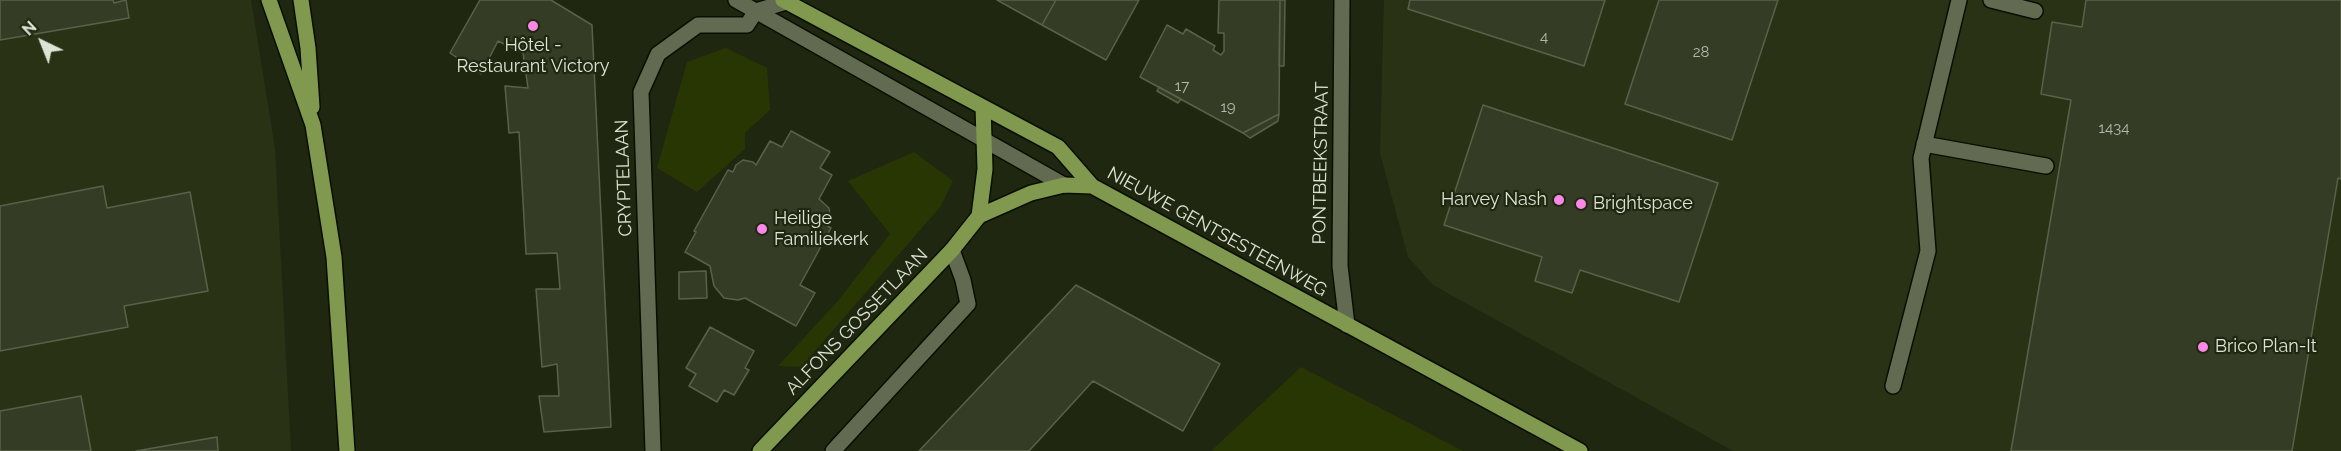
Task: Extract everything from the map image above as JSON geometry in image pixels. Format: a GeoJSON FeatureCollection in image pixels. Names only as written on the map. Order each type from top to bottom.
{"type":"FeatureCollection","features":[{"type":"Feature","properties":{"kind":"main road"},"geometry":{"type":"LineString","coordinates":[[269,0],[313,125]]}},
{"type":"Feature","properties":{"kind":"main road"},"geometry":{"type":"LineString","coordinates":[[300,0],[309,48],[313,125],[334,257],[347,451]]}},
{"type":"Feature","properties":{"kind":"main road","name":"NIEUWE GENTSESTEENWEG"},"geometry":{"type":"LineString","coordinates":[[785,1],[1058,147],[1092,186],[1580,451]]}},
{"type":"Feature","properties":{"kind":"main road"},"geometry":{"type":"LineString","coordinates":[[979,216],[985,169],[983,107]]}},
{"type":"Feature","properties":{"kind":"main road"},"geometry":{"type":"LineString","coordinates":[[979,216],[1031,193],[1065,185],[1092,186]]}},
{"type":"Feature","properties":{"kind":"main road","name":"ALFONS GOSSETLAAN"},"geometry":{"type":"LineString","coordinates":[[760,451],[952,250],[979,216]]}},
{"type":"Feature","properties":{"kind":"street"},"geometry":{"type":"LineString","coordinates":[[736,0],[1065,185]]}},
{"type":"Feature","properties":{"kind":"street","name":"PONTBEEKSTRAAT"},"geometry":{"type":"LineString","coordinates":[[1342,0],[1340,266],[1347,325]]}},
{"type":"Feature","properties":{"kind":"street"},"geometry":{"type":"LineString","coordinates":[[1893,386],[1928,251],[1921,158],[1959,0]]}},
{"type":"Feature","properties":{"kind":"street"},"geometry":{"type":"LineString","coordinates":[[1991,0],[2035,11]]}},
{"type":"Feature","properties":{"kind":"street","name":"CRYPTELAAN"},"geometry":{"type":"LineString","coordinates":[[653,451],[641,92],[658,54],[698,25],[747,25],[756,11],[785,1]]}},
{"type":"Feature","properties":{"kind":"street"},"geometry":{"type":"LineString","coordinates":[[1924,144],[2046,166]]}},
{"type":"Feature","properties":{"kind":"street"},"geometry":{"type":"LineString","coordinates":[[833,451],[968,304],[963,280],[952,250]]}},
{"type":"Feature","properties":{"kind":"shaded area"},"geometry":{"type":"Polygon","coordinates":[[[0,0],[251,0],[275,148],[291,451],[0,451],[0,0]]]}},
{"type":"Feature","properties":{"kind":"shaded area"},"geometry":{"type":"Polygon","coordinates":[[[1384,0],[2341,0],[2341,451],[1733,451],[1433,285],[1408,257],[1380,153],[1384,0]]]}},
{"type":"Feature","properties":{"kind":"shaded area"},"geometry":{"type":"Polygon","coordinates":[[[726,48],[767,68],[770,110],[745,133],[745,149],[697,192],[657,168],[687,62],[726,48]]]}},
{"type":"Feature","properties":{"kind":"shaded area"},"geometry":{"type":"Polygon","coordinates":[[[914,152],[953,181],[941,206],[801,367],[778,366],[837,302],[890,234],[848,181],[914,152]]]}},
{"type":"Feature","properties":{"kind":"shaded area"},"geometry":{"type":"Polygon","coordinates":[[[1301,367],[1463,451],[1211,451],[1301,367]]]}},
{"type":"Feature","properties":{"kind":"building"},"geometry":{"type":"Polygon","coordinates":[[[0,0],[113,0],[114,3],[126,0],[129,18],[0,40],[0,0]]]}},
{"type":"Feature","properties":{"kind":"building"},"geometry":{"type":"Polygon","coordinates":[[[480,0],[551,0],[592,25],[611,427],[544,432],[539,396],[559,396],[557,364],[542,367],[536,289],[560,289],[557,253],[526,254],[519,132],[509,133],[505,86],[528,88],[523,53],[498,41],[481,74],[450,53],[480,0]]]}},
{"type":"Feature","properties":{"kind":"building"},"geometry":{"type":"Polygon","coordinates":[[[997,0],[1056,0],[1042,25],[997,0]]]}},
{"type":"Feature","properties":{"kind":"building"},"geometry":{"type":"Polygon","coordinates":[[[1056,0],[1139,0],[1106,60],[1042,25],[1056,0]]]}},
{"type":"Feature","properties":{"kind":"building"},"geometry":{"type":"Polygon","coordinates":[[[1219,0],[1280,0],[1279,114],[1243,133],[1140,77],[1167,25],[1183,34],[1186,29],[1215,46],[1213,50],[1221,55],[1224,51],[1224,33],[1218,33],[1219,0]]]}},
{"type":"Feature","properties":{"kind":"building"},"geometry":{"type":"Polygon","coordinates":[[[1280,0],[1285,0],[1284,66],[1279,66],[1280,0]]]}},
{"type":"Feature","properties":{"kind":"building"},"geometry":{"type":"Polygon","coordinates":[[[1410,0],[1605,0],[1584,66],[1408,9],[1410,0]]]}},
{"type":"Feature","properties":{"kind":"building"},"geometry":{"type":"Polygon","coordinates":[[[1659,0],[1778,0],[1732,140],[1625,104],[1659,0]]]}},
{"type":"Feature","properties":{"kind":"building"},"geometry":{"type":"Polygon","coordinates":[[[2086,0],[2341,0],[2341,179],[2338,178],[2292,451],[2011,451],[2071,100],[2041,94],[2052,22],[2082,27],[2086,0]]]}},
{"type":"Feature","properties":{"kind":"building"},"geometry":{"type":"Polygon","coordinates":[[[1159,87],[1181,99],[1178,103],[1157,91],[1159,87]]]}},
{"type":"Feature","properties":{"kind":"building","name":"Brightspace"},"geometry":{"type":"Polygon","coordinates":[[[1483,105],[1718,183],[1679,302],[1580,270],[1572,293],[1535,281],[1542,257],[1444,225],[1483,105]]]}},
{"type":"Feature","properties":{"kind":"building"},"geometry":{"type":"Polygon","coordinates":[[[1279,114],[1278,121],[1250,138],[1243,133],[1279,114]]]}},
{"type":"Feature","properties":{"kind":"building","name":"Heilige Familiekerk"},"geometry":{"type":"Polygon","coordinates":[[[791,131],[830,152],[820,168],[832,175],[819,199],[829,208],[830,216],[824,224],[831,228],[800,285],[815,293],[796,326],[745,298],[738,300],[724,298],[714,286],[710,266],[685,252],[728,170],[733,172],[736,165],[743,160],[756,165],[770,141],[782,147],[791,131]]]}},
{"type":"Feature","properties":{"kind":"building"},"geometry":{"type":"Polygon","coordinates":[[[103,186],[107,208],[190,192],[208,291],[124,306],[128,327],[0,351],[0,206],[103,186]]]}},
{"type":"Feature","properties":{"kind":"building"},"geometry":{"type":"Polygon","coordinates":[[[706,271],[707,298],[679,299],[679,272],[706,271]]]}},
{"type":"Feature","properties":{"kind":"building"},"geometry":{"type":"Polygon","coordinates":[[[1076,285],[1220,364],[1183,431],[1093,381],[1029,451],[919,451],[1076,285]]]}},
{"type":"Feature","properties":{"kind":"building"},"geometry":{"type":"Polygon","coordinates":[[[710,327],[754,351],[745,368],[749,370],[734,395],[724,390],[717,402],[689,386],[696,374],[686,368],[710,327]]]}},
{"type":"Feature","properties":{"kind":"building"},"geometry":{"type":"Polygon","coordinates":[[[81,396],[91,451],[0,451],[0,411],[81,396]]]}},
{"type":"Feature","properties":{"kind":"building"},"geometry":{"type":"Polygon","coordinates":[[[217,437],[218,451],[136,451],[217,437]]]}},
{"type":"Feature","properties":{"kind":"place","name":"Hôtel - Restaurant Victory"},"geometry":{"type":"Point","coordinates":[533,26]}},
{"type":"Feature","properties":{"kind":"place","name":"Harvey Nash"},"geometry":{"type":"Point","coordinates":[1559,200]}},
{"type":"Feature","properties":{"kind":"place","name":"Brightspace"},"geometry":{"type":"Point","coordinates":[1581,204]}},
{"type":"Feature","properties":{"kind":"place","name":"Heilige Familiekerk"},"geometry":{"type":"Point","coordinates":[762,229]}},
{"type":"Feature","properties":{"kind":"place","name":"Brico Plan-It"},"geometry":{"type":"Point","coordinates":[2203,347]}}]}
